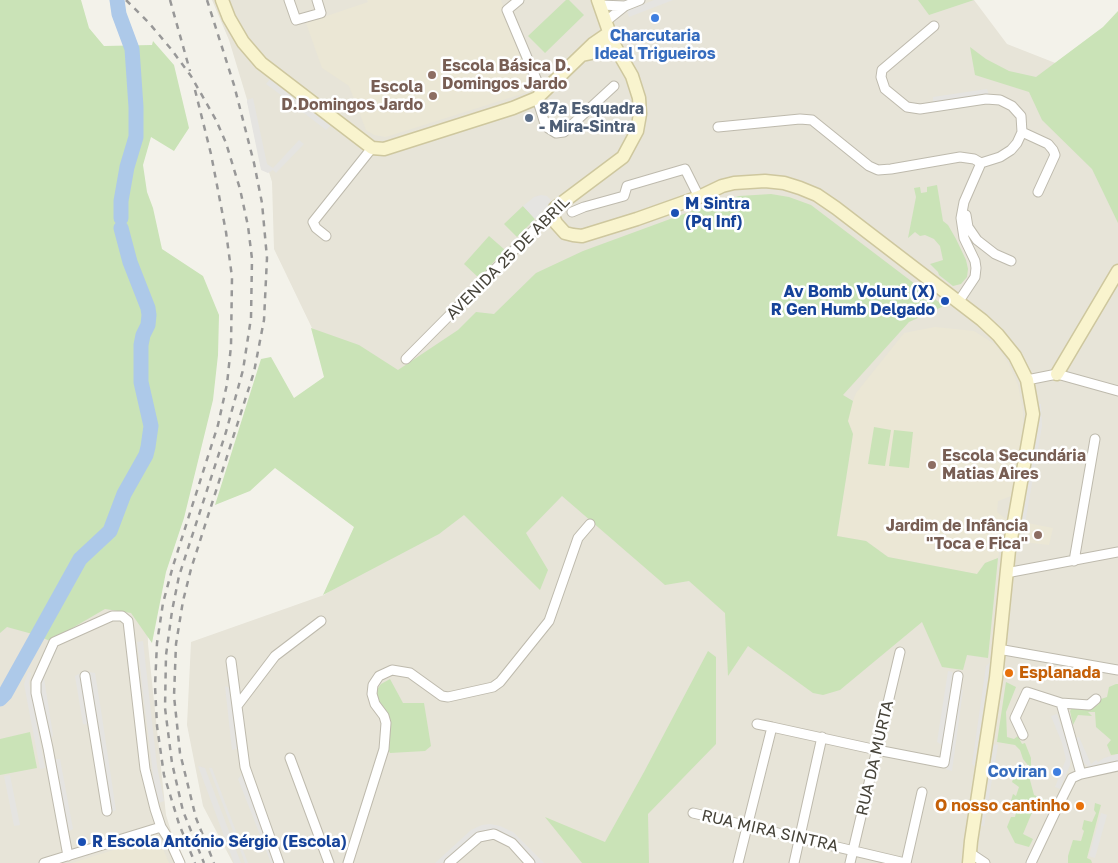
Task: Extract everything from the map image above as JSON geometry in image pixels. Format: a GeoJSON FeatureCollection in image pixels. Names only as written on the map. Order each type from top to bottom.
{"type":"FeatureCollection","features":[{"type":"Feature","properties":{"kind":"street"},"geometry":{"type":"LineString","coordinates":[[222,0],[242,42],[262,64],[372,148],[384,149],[513,108],[539,95],[593,44],[609,32]]}},
{"type":"Feature","properties":{"kind":"street"},"geometry":{"type":"LineString","coordinates":[[289,0],[296,20],[321,13],[316,0]]}},
{"type":"Feature","properties":{"kind":"street"},"geometry":{"type":"LineString","coordinates":[[519,0],[507,10],[539,95],[545,124],[556,133],[564,132],[614,86]]}},
{"type":"Feature","properties":{"kind":"street"},"geometry":{"type":"LineString","coordinates":[[599,3],[625,6],[640,0]]}},
{"type":"Feature","properties":{"kind":"street","name":"AVENIDA 25 DE ABRIL"},"geometry":{"type":"LineString","coordinates":[[406,359],[539,225],[553,216],[555,208],[623,157],[637,131],[640,114],[639,98],[632,76],[609,32],[599,3]]}},
{"type":"Feature","properties":{"kind":"street"},"geometry":{"type":"LineString","coordinates":[[596,52],[625,6]]}},
{"type":"Feature","properties":{"kind":"street"},"geometry":{"type":"LineString","coordinates":[[718,127],[800,119],[812,120],[869,166],[878,170],[960,157],[974,159],[981,163],[1000,157],[1011,150],[1022,132],[1020,116],[1012,106],[1000,100],[986,99],[920,109],[907,107],[885,89],[881,77],[882,70],[934,26]]}},
{"type":"Feature","properties":{"kind":"street"},"geometry":{"type":"LineString","coordinates":[[582,56],[596,52],[620,56]]}},
{"type":"Feature","properties":{"kind":"street"},"geometry":{"type":"LineString","coordinates":[[1022,132],[1048,144],[1055,155],[1038,192]]}},
{"type":"Feature","properties":{"kind":"street"},"geometry":{"type":"LineString","coordinates":[[326,236],[316,228],[313,222],[372,148]]}},
{"type":"Feature","properties":{"kind":"street"},"geometry":{"type":"LineString","coordinates":[[959,301],[975,277],[975,261],[964,238],[961,218],[964,202],[981,163]]}},
{"type":"Feature","properties":{"kind":"street"},"geometry":{"type":"LineString","coordinates":[[572,212],[624,196],[627,186],[685,169],[699,197]]}},
{"type":"Feature","properties":{"kind":"street"},"geometry":{"type":"LineString","coordinates":[[553,216],[556,223],[565,233],[573,236],[582,236],[699,197],[722,186],[748,182],[784,183],[817,195],[836,208],[982,320],[1015,356],[1027,380],[1033,414],[1006,573],[992,713],[970,858],[985,863]]}},
{"type":"Feature","properties":{"kind":"street"},"geometry":{"type":"LineString","coordinates":[[964,202],[968,227],[977,240],[995,254],[1011,261]]}},
{"type":"Feature","properties":{"kind":"street"},"geometry":{"type":"LineString","coordinates":[[1057,374],[1118,271]]}},
{"type":"Feature","properties":{"kind":"street"},"geometry":{"type":"LineString","coordinates":[[1027,380],[1057,374],[1118,391]]}},
{"type":"Feature","properties":{"kind":"street"},"geometry":{"type":"LineString","coordinates":[[1074,561],[1095,439]]}},
{"type":"Feature","properties":{"kind":"street"},"geometry":{"type":"LineString","coordinates":[[348,863],[384,749],[386,723],[384,716],[375,704],[372,694],[373,685],[379,676],[392,670],[410,673],[442,696],[448,697],[493,687],[500,682],[549,621],[578,538],[590,524]]}},
{"type":"Feature","properties":{"kind":"street"},"geometry":{"type":"LineString","coordinates":[[1006,573],[1118,555]]}},
{"type":"Feature","properties":{"kind":"street"},"geometry":{"type":"LineString","coordinates":[[68,856],[36,693],[36,682],[54,642],[112,616],[122,616],[128,621],[145,769],[154,809],[161,827],[180,863]]}},
{"type":"Feature","properties":{"kind":"street"},"geometry":{"type":"LineString","coordinates":[[237,706],[275,656],[321,621]]}},
{"type":"Feature","properties":{"kind":"street"},"geometry":{"type":"LineString","coordinates":[[998,649],[1118,670]]}},
{"type":"Feature","properties":{"kind":"street","name":"RUA DA MURTA"},"geometry":{"type":"LineString","coordinates":[[850,863],[900,652]]}},
{"type":"Feature","properties":{"kind":"street"},"geometry":{"type":"LineString","coordinates":[[231,661],[245,767],[279,863]]}},
{"type":"Feature","properties":{"kind":"street"},"geometry":{"type":"LineString","coordinates":[[85,676],[107,811]]}},
{"type":"Feature","properties":{"kind":"street"},"geometry":{"type":"LineString","coordinates":[[757,724],[944,763],[958,676]]}},
{"type":"Feature","properties":{"kind":"street"},"geometry":{"type":"LineString","coordinates":[[1023,734],[1015,718],[1027,692],[1061,703],[1089,705],[1096,699]]}},
{"type":"Feature","properties":{"kind":"street"},"geometry":{"type":"LineString","coordinates":[[1061,703],[1081,774]]}},
{"type":"Feature","properties":{"kind":"street"},"geometry":{"type":"LineString","coordinates":[[738,863],[772,726]]}},
{"type":"Feature","properties":{"kind":"street"},"geometry":{"type":"LineString","coordinates":[[794,863],[822,737]]}},
{"type":"Feature","properties":{"kind":"street"},"geometry":{"type":"LineString","coordinates":[[290,758],[329,863]]}},
{"type":"Feature","properties":{"kind":"street"},"geometry":{"type":"LineString","coordinates":[[1031,863],[1072,778],[1081,774],[1118,766]]}},
{"type":"Feature","properties":{"kind":"street"},"geometry":{"type":"LineString","coordinates":[[905,863],[922,792]]}},
{"type":"Feature","properties":{"kind":"street","name":"RUA MIRA SINTRA"},"geometry":{"type":"LineString","coordinates":[[693,813],[905,863]]}},
{"type":"Feature","properties":{"kind":"street"},"geometry":{"type":"LineString","coordinates":[[44,863],[161,827]]}},
{"type":"Feature","properties":{"kind":"street"},"geometry":{"type":"LineString","coordinates":[[449,863],[479,837],[494,834],[512,843],[530,863]]}},
{"type":"Feature","properties":{"kind":"shaded area"},"geometry":{"type":"Polygon","coordinates":[[[212,0],[974,0],[1007,44],[1096,79],[1118,67],[1118,863],[233,863],[203,806],[187,725],[191,642],[324,595],[684,354],[336,378],[274,249],[272,182],[229,40],[212,0]]]}},
{"type":"Feature","properties":{"kind":"shaded area","name":"Escola Básica D. Domingos Jardo"},"geometry":{"type":"Polygon","coordinates":[[[367,0],[501,0],[533,83],[531,91],[386,137],[374,135],[366,130],[349,86],[322,68],[306,23],[368,2],[367,0]]]}},
{"type":"Feature","properties":{"kind":"shaded area"},"geometry":{"type":"Polygon","coordinates":[[[654,0],[673,0],[629,17],[627,11],[654,0]]]}},
{"type":"Feature","properties":{"kind":"shaded area"},"geometry":{"type":"Polygon","coordinates":[[[270,79],[331,125],[326,130],[266,84],[270,79]]]}},
{"type":"Feature","properties":{"kind":"shaded area"},"geometry":{"type":"Polygon","coordinates":[[[987,89],[989,95],[933,104],[933,97],[987,89]]]}},
{"type":"Feature","properties":{"kind":"shaded area"},"geometry":{"type":"Polygon","coordinates":[[[253,98],[267,164],[273,168],[299,140],[304,144],[276,173],[273,170],[268,173],[261,170],[247,102],[247,100],[253,98]]]}},
{"type":"Feature","properties":{"kind":"shaded area"},"geometry":{"type":"Polygon","coordinates":[[[547,196],[552,201],[535,219],[523,206],[534,197],[547,196]]]}},
{"type":"Feature","properties":{"kind":"shaded area","name":"Escola Secundária Matias Aires"},"geometry":{"type":"Polygon","coordinates":[[[935,327],[974,331],[996,345],[1009,364],[1018,385],[1023,411],[1023,426],[1011,496],[998,501],[997,512],[1006,519],[998,558],[985,563],[977,574],[888,557],[866,541],[837,536],[853,434],[848,421],[856,393],[904,333],[935,327]]]}},
{"type":"Feature","properties":{"kind":"shaded area"},"geometry":{"type":"Polygon","coordinates":[[[1036,404],[1041,404],[1042,426],[1024,529],[1018,528],[1036,404]]]}},
{"type":"Feature","properties":{"kind":"shaded area","name":"Jardim de Infância \"Toca e Fica\""},"geometry":{"type":"Polygon","coordinates":[[[1027,523],[1053,528],[1049,545],[1024,542],[1027,523]]]}},
{"type":"Feature","properties":{"kind":"shaded area"},"geometry":{"type":"Polygon","coordinates":[[[146,578],[148,644],[166,815],[181,863],[0,863],[0,610],[146,578]]]}},
{"type":"Feature","properties":{"kind":"shaded area"},"geometry":{"type":"Polygon","coordinates":[[[143,641],[157,766],[164,801],[158,803],[137,642],[143,641]]]}},
{"type":"Feature","properties":{"kind":"shaded area"},"geometry":{"type":"Polygon","coordinates":[[[53,647],[58,647],[44,678],[53,735],[50,741],[39,687],[53,647]]]}},
{"type":"Feature","properties":{"kind":"shaded area"},"geometry":{"type":"Polygon","coordinates":[[[992,661],[977,768],[972,764],[986,666],[992,661]]]}},
{"type":"Feature","properties":{"kind":"shaded area"},"geometry":{"type":"Polygon","coordinates":[[[948,671],[953,672],[942,745],[937,742],[948,671]]]}},
{"type":"Feature","properties":{"kind":"shaded area"},"geometry":{"type":"Polygon","coordinates":[[[28,672],[31,673],[29,683],[45,768],[40,769],[24,684],[28,672]]]}},
{"type":"Feature","properties":{"kind":"shaded area"},"geometry":{"type":"Polygon","coordinates":[[[89,672],[95,673],[101,710],[116,810],[111,812],[89,672]]]}},
{"type":"Feature","properties":{"kind":"shaded area"},"geometry":{"type":"Polygon","coordinates":[[[81,673],[89,725],[83,724],[75,676],[81,673]]]}},
{"type":"Feature","properties":{"kind":"shaded area"},"geometry":{"type":"Polygon","coordinates":[[[225,686],[230,688],[237,749],[232,750],[225,686]]]}},
{"type":"Feature","properties":{"kind":"shaded area"},"geometry":{"type":"Polygon","coordinates":[[[958,689],[963,690],[952,771],[946,769],[958,689]]]}},
{"type":"Feature","properties":{"kind":"shaded area"},"geometry":{"type":"Polygon","coordinates":[[[1057,714],[1071,754],[1070,765],[1060,789],[1055,787],[1066,759],[1051,716],[1057,714]]]}},
{"type":"Feature","properties":{"kind":"shaded area"},"geometry":{"type":"Polygon","coordinates":[[[1079,737],[1091,764],[1096,760],[1098,762],[1118,754],[1118,762],[1088,767],[1084,763],[1075,738],[1079,737]]]}},
{"type":"Feature","properties":{"kind":"shaded area"},"geometry":{"type":"Polygon","coordinates":[[[992,744],[998,745],[984,826],[978,825],[992,744]]]}},
{"type":"Feature","properties":{"kind":"shaded area"},"geometry":{"type":"Polygon","coordinates":[[[53,759],[60,759],[73,829],[68,832],[53,759]]]}},
{"type":"Feature","properties":{"kind":"shaded area"},"geometry":{"type":"Polygon","coordinates":[[[198,766],[205,768],[241,863],[234,863],[198,766]]]}},
{"type":"Feature","properties":{"kind":"shaded area"},"geometry":{"type":"Polygon","coordinates":[[[209,768],[212,768],[248,863],[245,863],[209,768]]]}},
{"type":"Feature","properties":{"kind":"shaded area"},"geometry":{"type":"Polygon","coordinates":[[[242,774],[275,863],[271,863],[238,779],[242,774]]]}},
{"type":"Feature","properties":{"kind":"shaded area"},"geometry":{"type":"Polygon","coordinates":[[[10,775],[20,825],[14,826],[4,776],[10,775]]]}},
{"type":"Feature","properties":{"kind":"shaded area"},"geometry":{"type":"Polygon","coordinates":[[[1101,813],[1107,815],[1095,858],[1089,856],[1101,813]]]}},
{"type":"Feature","properties":{"kind":"shaded area"},"geometry":{"type":"Polygon","coordinates":[[[490,824],[513,832],[544,863],[535,863],[506,834],[490,831],[477,834],[443,863],[435,863],[471,830],[490,824]]]}},
{"type":"Feature","properties":{"kind":"shaded area"},"geometry":{"type":"Polygon","coordinates":[[[152,838],[161,844],[169,863],[72,863],[152,838]]]}},
{"type":"Feature","properties":{"kind":"green space"},"geometry":{"type":"Polygon","coordinates":[[[0,0],[81,0],[89,28],[104,46],[152,45],[153,41],[174,65],[189,128],[174,151],[151,137],[143,165],[147,192],[153,208],[162,249],[203,276],[219,315],[218,355],[213,400],[184,518],[166,572],[152,643],[131,613],[105,609],[50,641],[7,627],[0,633],[0,0]]]}},
{"type":"Feature","properties":{"kind":"green space"},"geometry":{"type":"Polygon","coordinates":[[[566,0],[569,0],[584,15],[545,53],[528,36],[566,0]]]}},
{"type":"Feature","properties":{"kind":"green space"},"geometry":{"type":"Polygon","coordinates":[[[918,0],[974,0],[929,15],[918,0]]]}},
{"type":"Feature","properties":{"kind":"green space"},"geometry":{"type":"Polygon","coordinates":[[[1118,11],[1118,223],[1092,169],[1042,120],[1029,92],[975,75],[970,47],[986,59],[1009,71],[1036,77],[1103,27],[1118,11]]]}},
{"type":"Feature","properties":{"kind":"green space"},"geometry":{"type":"Polygon","coordinates":[[[937,185],[943,221],[948,225],[956,239],[968,269],[967,277],[961,284],[953,286],[939,275],[930,264],[943,260],[940,246],[934,239],[925,235],[920,236],[915,232],[908,238],[916,197],[914,188],[920,187],[921,193],[927,192],[927,187],[937,185]]]}},
{"type":"Feature","properties":{"kind":"green space"},"geometry":{"type":"Polygon","coordinates":[[[771,194],[789,197],[811,205],[944,306],[909,322],[843,395],[853,401],[848,421],[853,434],[837,536],[866,541],[888,557],[977,574],[985,563],[998,558],[988,658],[967,655],[963,670],[942,667],[922,622],[840,690],[823,695],[813,693],[748,646],[728,676],[725,613],[689,581],[665,585],[562,496],[526,533],[548,570],[540,590],[464,515],[439,534],[323,595],[354,527],[275,468],[250,491],[215,505],[261,359],[271,357],[294,398],[324,377],[311,328],[359,345],[398,370],[458,330],[476,312],[494,314],[536,273],[583,251],[692,211],[739,196],[771,194]]]}},
{"type":"Feature","properties":{"kind":"green space"},"geometry":{"type":"Polygon","coordinates":[[[523,206],[535,219],[517,237],[504,224],[523,206]]]}},
{"type":"Feature","properties":{"kind":"green space"},"geometry":{"type":"Polygon","coordinates":[[[489,236],[505,250],[479,278],[464,264],[489,236]]]}},
{"type":"Feature","properties":{"kind":"green space"},"geometry":{"type":"Polygon","coordinates":[[[874,427],[891,430],[885,466],[868,464],[874,427]]]}},
{"type":"Feature","properties":{"kind":"green space"},"geometry":{"type":"Polygon","coordinates":[[[894,430],[913,432],[909,468],[889,466],[894,430]]]}},
{"type":"Feature","properties":{"kind":"green space"},"geometry":{"type":"Polygon","coordinates":[[[708,651],[716,657],[716,744],[648,814],[649,863],[582,863],[545,817],[605,842],[708,651]]]}},
{"type":"Feature","properties":{"kind":"green space"},"geometry":{"type":"Polygon","coordinates":[[[390,679],[403,703],[424,703],[431,746],[425,751],[390,753],[387,747],[376,691],[381,684],[390,679]]]}},
{"type":"Feature","properties":{"kind":"green space"},"geometry":{"type":"Polygon","coordinates":[[[1006,682],[1016,687],[1006,712],[1007,737],[1014,739],[1018,736],[1022,744],[1025,743],[1031,758],[1031,769],[1015,745],[997,742],[1006,682]]]}},
{"type":"Feature","properties":{"kind":"green space"},"geometry":{"type":"Polygon","coordinates":[[[1118,684],[1118,754],[1111,755],[1107,745],[1111,740],[1096,727],[1095,712],[1088,712],[1092,716],[1078,715],[1073,725],[1070,711],[1072,708],[1089,708],[1098,705],[1101,699],[1107,697],[1109,687],[1118,684]]]}},
{"type":"Feature","properties":{"kind":"green space"},"geometry":{"type":"Polygon","coordinates":[[[30,732],[37,768],[0,775],[0,739],[30,732]]]}},
{"type":"Feature","properties":{"kind":"green space"},"geometry":{"type":"Polygon","coordinates":[[[1023,763],[1031,773],[1030,780],[1034,795],[1048,801],[1047,807],[1036,803],[1023,834],[1033,839],[1029,847],[1015,843],[1007,827],[1011,817],[1015,817],[1017,808],[1010,804],[1013,794],[1016,796],[1019,787],[1012,782],[1016,771],[1019,772],[1023,763]]]}},
{"type":"Feature","properties":{"kind":"green space"},"geometry":{"type":"Polygon","coordinates":[[[1095,803],[1101,805],[1087,858],[1092,863],[1068,863],[1073,840],[1081,841],[1084,831],[1082,829],[1084,820],[1092,822],[1096,813],[1094,810],[1095,803]]]}},
{"type":"Feature","properties":{"kind":"waterway"},"geometry":{"type":"LineString","coordinates":[[117,0],[119,14],[132,49],[136,107],[136,137],[127,167],[121,201],[121,218]]}},
{"type":"Feature","properties":{"kind":"waterway"},"geometry":{"type":"LineString","coordinates":[[0,699],[5,694],[80,559],[110,531],[124,494],[146,455],[151,426],[141,382],[141,345],[148,325],[149,315],[130,262],[121,228]]}},
{"type":"Feature","properties":{"kind":"railway"},"geometry":{"type":"LineString","coordinates":[[126,0],[171,49],[191,76],[216,120],[226,143],[240,189],[248,226],[252,259],[251,318],[243,370],[226,432],[179,576],[166,655],[165,708],[172,763],[183,811],[204,863]]}},
{"type":"Feature","properties":{"kind":"railway"},"geometry":{"type":"LineString","coordinates":[[170,0],[190,71]]}},
{"type":"Feature","properties":{"kind":"railway"},"geometry":{"type":"LineString","coordinates":[[207,0],[234,85],[254,163],[262,203],[267,258],[264,320],[254,372],[191,569],[183,601],[176,644],[174,696],[180,753],[196,818],[214,863]]}},
{"type":"Feature","properties":{"kind":"railway"},"geometry":{"type":"LineString","coordinates":[[195,90],[211,154],[226,232],[232,277],[231,346],[227,384],[218,425],[163,603],[157,643],[155,686],[157,726],[164,775],[179,824],[195,863]]}},
{"type":"Feature","properties":{"kind":"place","name":"Charcutaria Ideal Trigueiros"},"geometry":{"type":"Point","coordinates":[655,18]}},
{"type":"Feature","properties":{"kind":"place","name":"Escola Básica D. Domingos Jardo"},"geometry":{"type":"Point","coordinates":[432,75]}},
{"type":"Feature","properties":{"kind":"place","name":"Escola D.Domingos Jardo"},"geometry":{"type":"Point","coordinates":[433,96]}},
{"type":"Feature","properties":{"kind":"place","name":"87ª Esquadra - Mira-Sintra"},"geometry":{"type":"Point","coordinates":[529,118]}},
{"type":"Feature","properties":{"kind":"place","name":"M Sintra (Pq Inf)"},"geometry":{"type":"Point","coordinates":[675,213]}},
{"type":"Feature","properties":{"kind":"place","name":"Av Bomb Volunt (X) R Gen Humb Delgado"},"geometry":{"type":"Point","coordinates":[945,301]}},
{"type":"Feature","properties":{"kind":"place","name":"Escola Secundária Matias Aires"},"geometry":{"type":"Point","coordinates":[932,465]}},
{"type":"Feature","properties":{"kind":"place","name":"Jardim de Infância \"Toca e Fica\""},"geometry":{"type":"Point","coordinates":[1038,535]}},
{"type":"Feature","properties":{"kind":"place","name":"Esplanada"},"geometry":{"type":"Point","coordinates":[1009,673]}},
{"type":"Feature","properties":{"kind":"place","name":"Coviran"},"geometry":{"type":"Point","coordinates":[1057,772]}},
{"type":"Feature","properties":{"kind":"place","name":"O nosso cantinho"},"geometry":{"type":"Point","coordinates":[1080,806]}},
{"type":"Feature","properties":{"kind":"place","name":"R Escola António Sérgio (Escola)"},"geometry":{"type":"Point","coordinates":[82,842]}}]}
